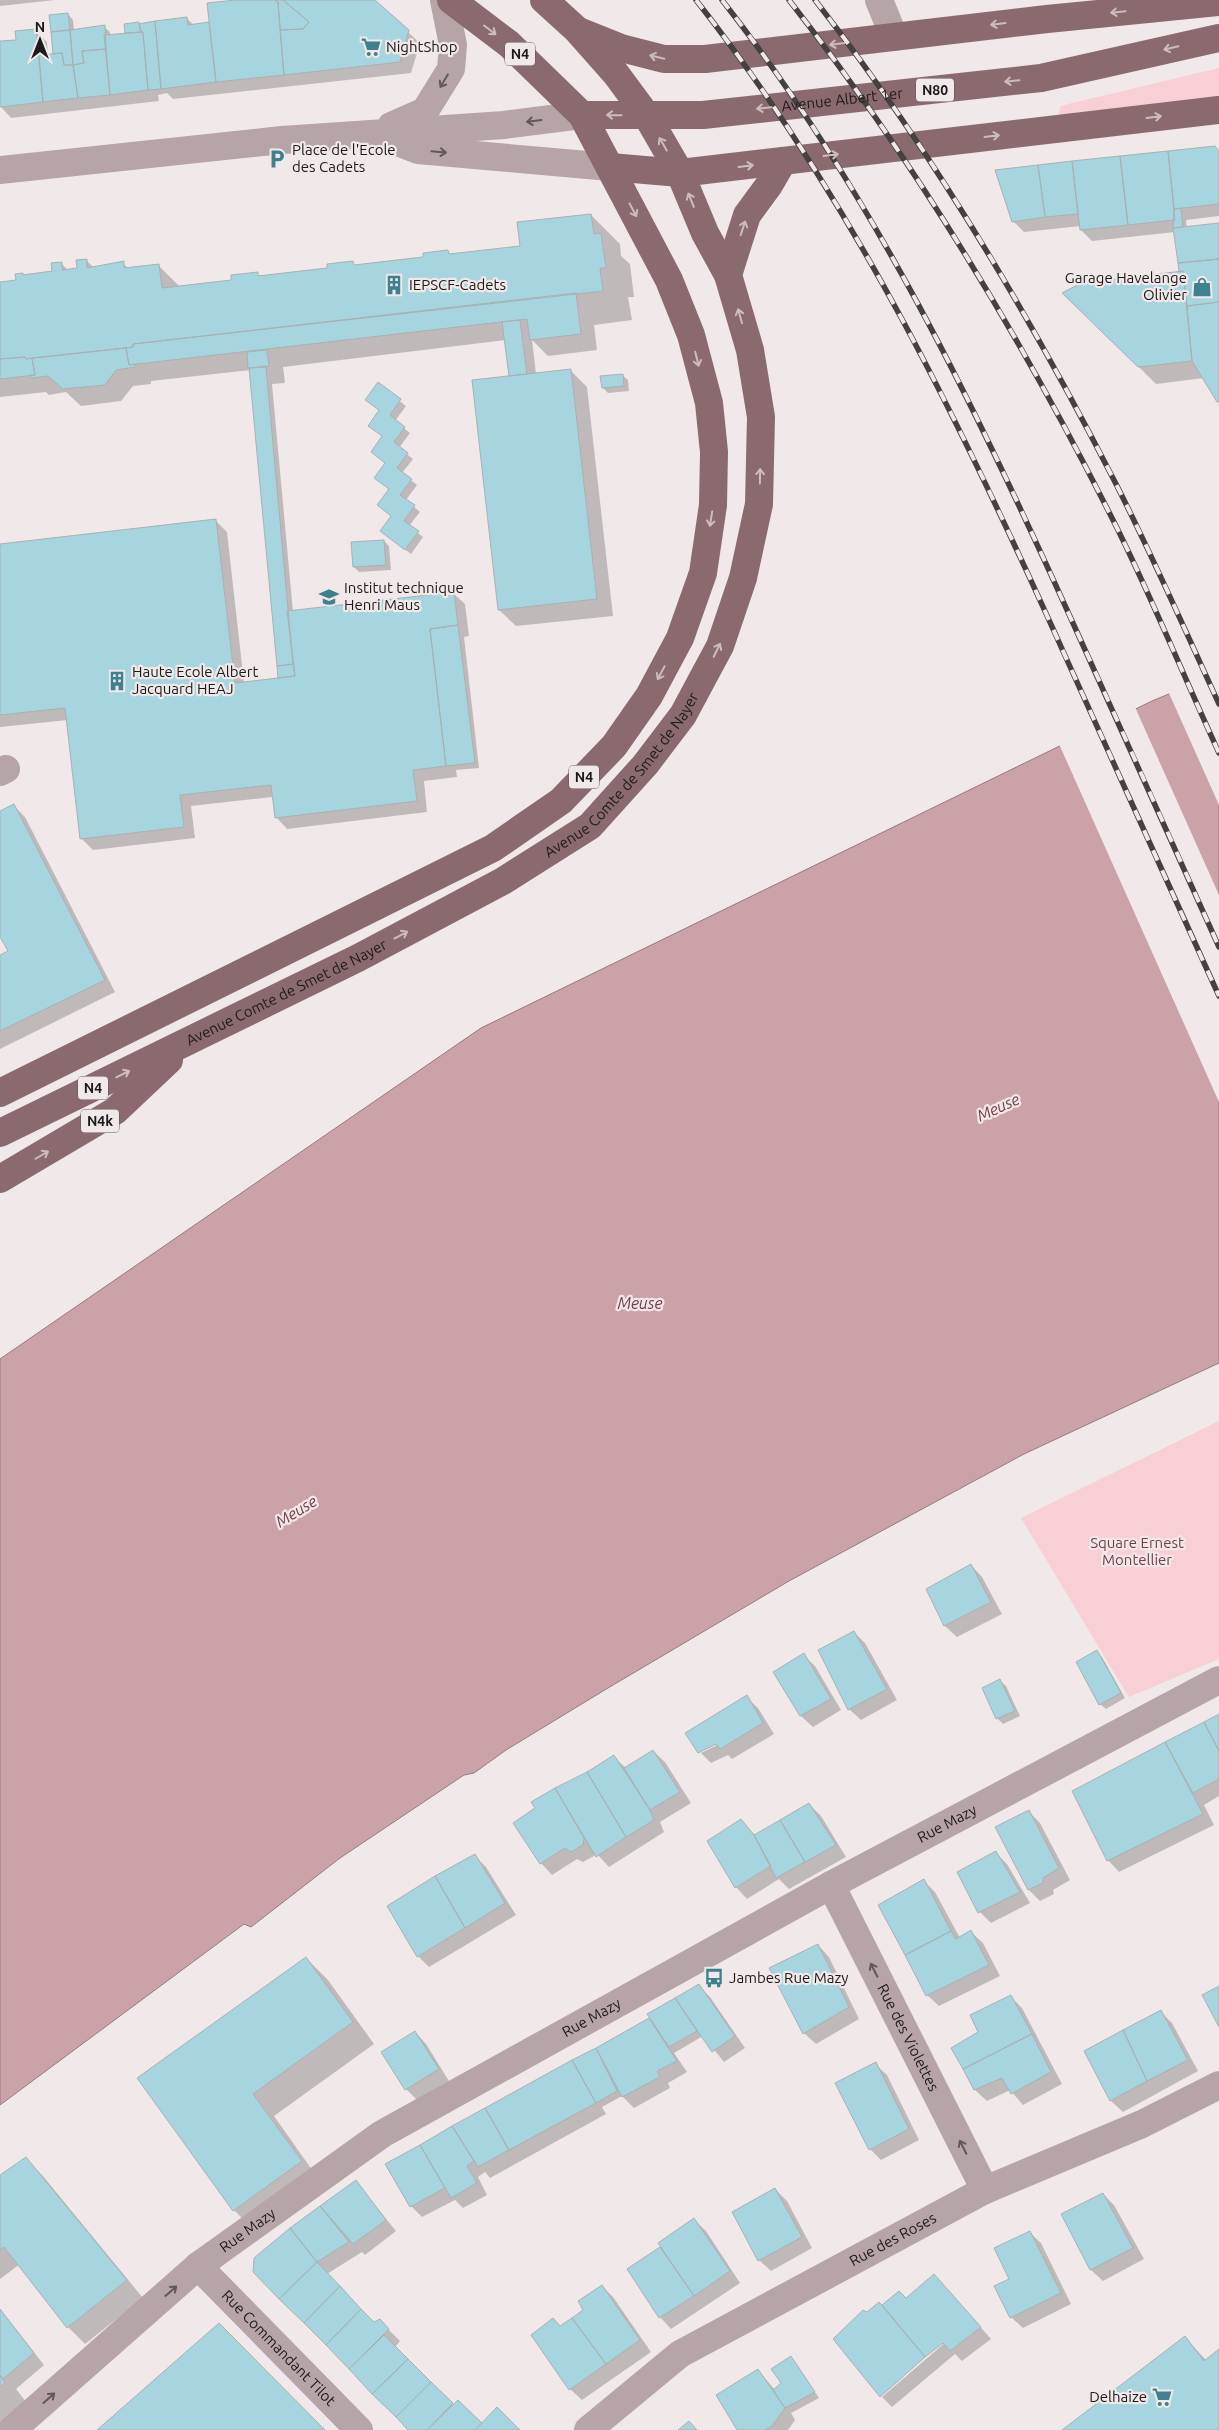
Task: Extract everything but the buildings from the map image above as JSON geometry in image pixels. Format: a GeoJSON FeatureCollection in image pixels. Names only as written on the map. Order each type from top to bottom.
{"type":"FeatureCollection","features":[{"type":"Feature","properties":{"kind":"main road","name":"N4"},"geometry":{"type":"LineString","coordinates":[[451,0],[510,44],[582,115]]}},
{"type":"Feature","properties":{"kind":"main road","name":"N4"},"geometry":{"type":"LineString","coordinates":[[544,0],[577,30],[616,74],[647,116]]}},
{"type":"Feature","properties":{"kind":"main road"},"geometry":{"type":"LineString","coordinates":[[577,30],[621,48],[664,58],[705,58],[1037,20],[1219,2]]}},
{"type":"Feature","properties":{"kind":"main road","name":"Avenue Albert 1er"},"geometry":{"type":"LineString","coordinates":[[582,115],[704,115],[1042,78],[1219,38]]}},
{"type":"Feature","properties":{"kind":"main road"},"geometry":{"type":"LineString","coordinates":[[610,167],[680,172],[1219,110]]}},
{"type":"Feature","properties":{"kind":"main road","name":"Avenue Comte de Smet de Nayer"},"geometry":{"type":"LineString","coordinates":[[0,1093],[493,848],[561,801],[614,746],[649,696],[680,638],[703,573],[713,505],[714,452],[709,403],[691,335],[669,280],[582,115]]}},
{"type":"Feature","properties":{"kind":"main road","name":"Avenue Comte de Smet de Nayer"},"geometry":{"type":"LineString","coordinates":[[0,1133],[186,1044],[358,958],[503,881],[590,826],[645,765],[683,715],[720,646],[743,578],[759,504],[761,417],[750,350],[728,275],[705,233],[680,172],[647,116]]}},
{"type":"Feature","properties":{"kind":"main road"},"geometry":{"type":"LineString","coordinates":[[728,275],[747,215],[769,185],[782,161]]}},
{"type":"Feature","properties":{"kind":"main road","name":"N4k"},"geometry":{"type":"LineString","coordinates":[[0,1179],[116,1112],[186,1044]]}},
{"type":"Feature","properties":{"kind":"street"},"geometry":{"type":"LineString","coordinates":[[376,133],[425,111],[451,69],[453,45],[444,0]]}},
{"type":"Feature","properties":{"kind":"street"},"geometry":{"type":"LineString","coordinates":[[879,0],[894,37]]}},
{"type":"Feature","properties":{"kind":"street"},"geometry":{"type":"LineString","coordinates":[[0,170],[282,140],[504,125],[582,115]]}},
{"type":"Feature","properties":{"kind":"street"},"geometry":{"type":"LineString","coordinates":[[376,133],[418,150],[610,167]]}},
{"type":"Feature","properties":{"kind":"street","name":"Rue Mazy"},"geometry":{"type":"LineString","coordinates":[[12,2430],[198,2266],[382,2134],[831,1885],[1219,1680]]}},
{"type":"Feature","properties":{"kind":"street","name":"Rue des Violettes"},"geometry":{"type":"LineString","coordinates":[[831,1885],[985,2190]]}},
{"type":"Feature","properties":{"kind":"street","name":"Rue des Roses"},"geometry":{"type":"LineString","coordinates":[[588,2430],[680,2354],[985,2190],[1142,2124],[1219,2085]]}},
{"type":"Feature","properties":{"kind":"street","name":"Rue Commandant Tilot"},"geometry":{"type":"LineString","coordinates":[[198,2266],[359,2430]]}},
{"type":"Feature","properties":{"kind":"green space"},"geometry":{"type":"Polygon","coordinates":[[[1219,68],[1219,99],[1059,117],[1060,106],[1219,68]]]}},
{"type":"Feature","properties":{"kind":"green space","name":"Square Ernest Montellier"},"geometry":{"type":"Polygon","coordinates":[[[1219,1421],[1219,1659],[1129,1697],[1021,1518],[1219,1421]]]}},
{"type":"Feature","properties":{"kind":"water","name":"Meuse"},"geometry":{"type":"Polygon","coordinates":[[[1219,673],[1219,1363],[1024,1454],[789,1581],[506,1750],[474,1773],[464,1775],[340,1858],[251,1927],[244,1924],[0,2105],[0,1359],[481,1028],[1152,701],[1219,673]]]}},
{"type":"Feature","properties":{"kind":"pier"},"geometry":{"type":"Polygon","coordinates":[[[1219,670],[1219,805],[1168,691],[1219,670]]]}},
{"type":"Feature","properties":{"kind":"pier"},"geometry":{"type":"Polygon","coordinates":[[[1135,707],[1219,895],[1219,1102],[1059,744],[1135,707]]]}},
{"type":"Feature","properties":{"kind":"railway"},"geometry":{"type":"LineString","coordinates":[[696,0],[753,76],[806,155],[902,319],[988,488],[1219,996]]}},
{"type":"Feature","properties":{"kind":"railway"},"geometry":{"type":"LineString","coordinates":[[722,0],[776,73],[827,148],[919,305],[1001,467],[1219,947]]}},
{"type":"Feature","properties":{"kind":"railway"},"geometry":{"type":"LineString","coordinates":[[789,0],[836,62],[925,191],[1007,324],[1118,530],[1219,753]]}},
{"type":"Feature","properties":{"kind":"railway"},"geometry":{"type":"LineString","coordinates":[[815,0],[899,115],[1013,295],[1115,482],[1219,704]]}},
{"type":"Feature","properties":{"kind":"place","name":"NightShop"},"geometry":{"type":"Point","coordinates":[371,47]}},
{"type":"Feature","properties":{"kind":"place","name":"Place de l'Ecole des Cadets"},"geometry":{"type":"Point","coordinates":[277,159]}},
{"type":"Feature","properties":{"kind":"place","name":"IEPSCF-Cadets"},"geometry":{"type":"Point","coordinates":[394,285]}},
{"type":"Feature","properties":{"kind":"place","name":"Garage Havelange Olivier"},"geometry":{"type":"Point","coordinates":[1202,287]}},
{"type":"Feature","properties":{"kind":"place","name":"Institut technique Henri Maus"},"geometry":{"type":"Point","coordinates":[329,597]}},
{"type":"Feature","properties":{"kind":"place","name":"Haute Ecole Albert Jacquard HEAJ"},"geometry":{"type":"Point","coordinates":[117,681]}},
{"type":"Feature","properties":{"kind":"place","name":"Jambes Rue Mazy"},"geometry":{"type":"Point","coordinates":[714,1978]}},
{"type":"Feature","properties":{"kind":"place","name":"Delhaize"},"geometry":{"type":"Point","coordinates":[1162,2397]}}]}
